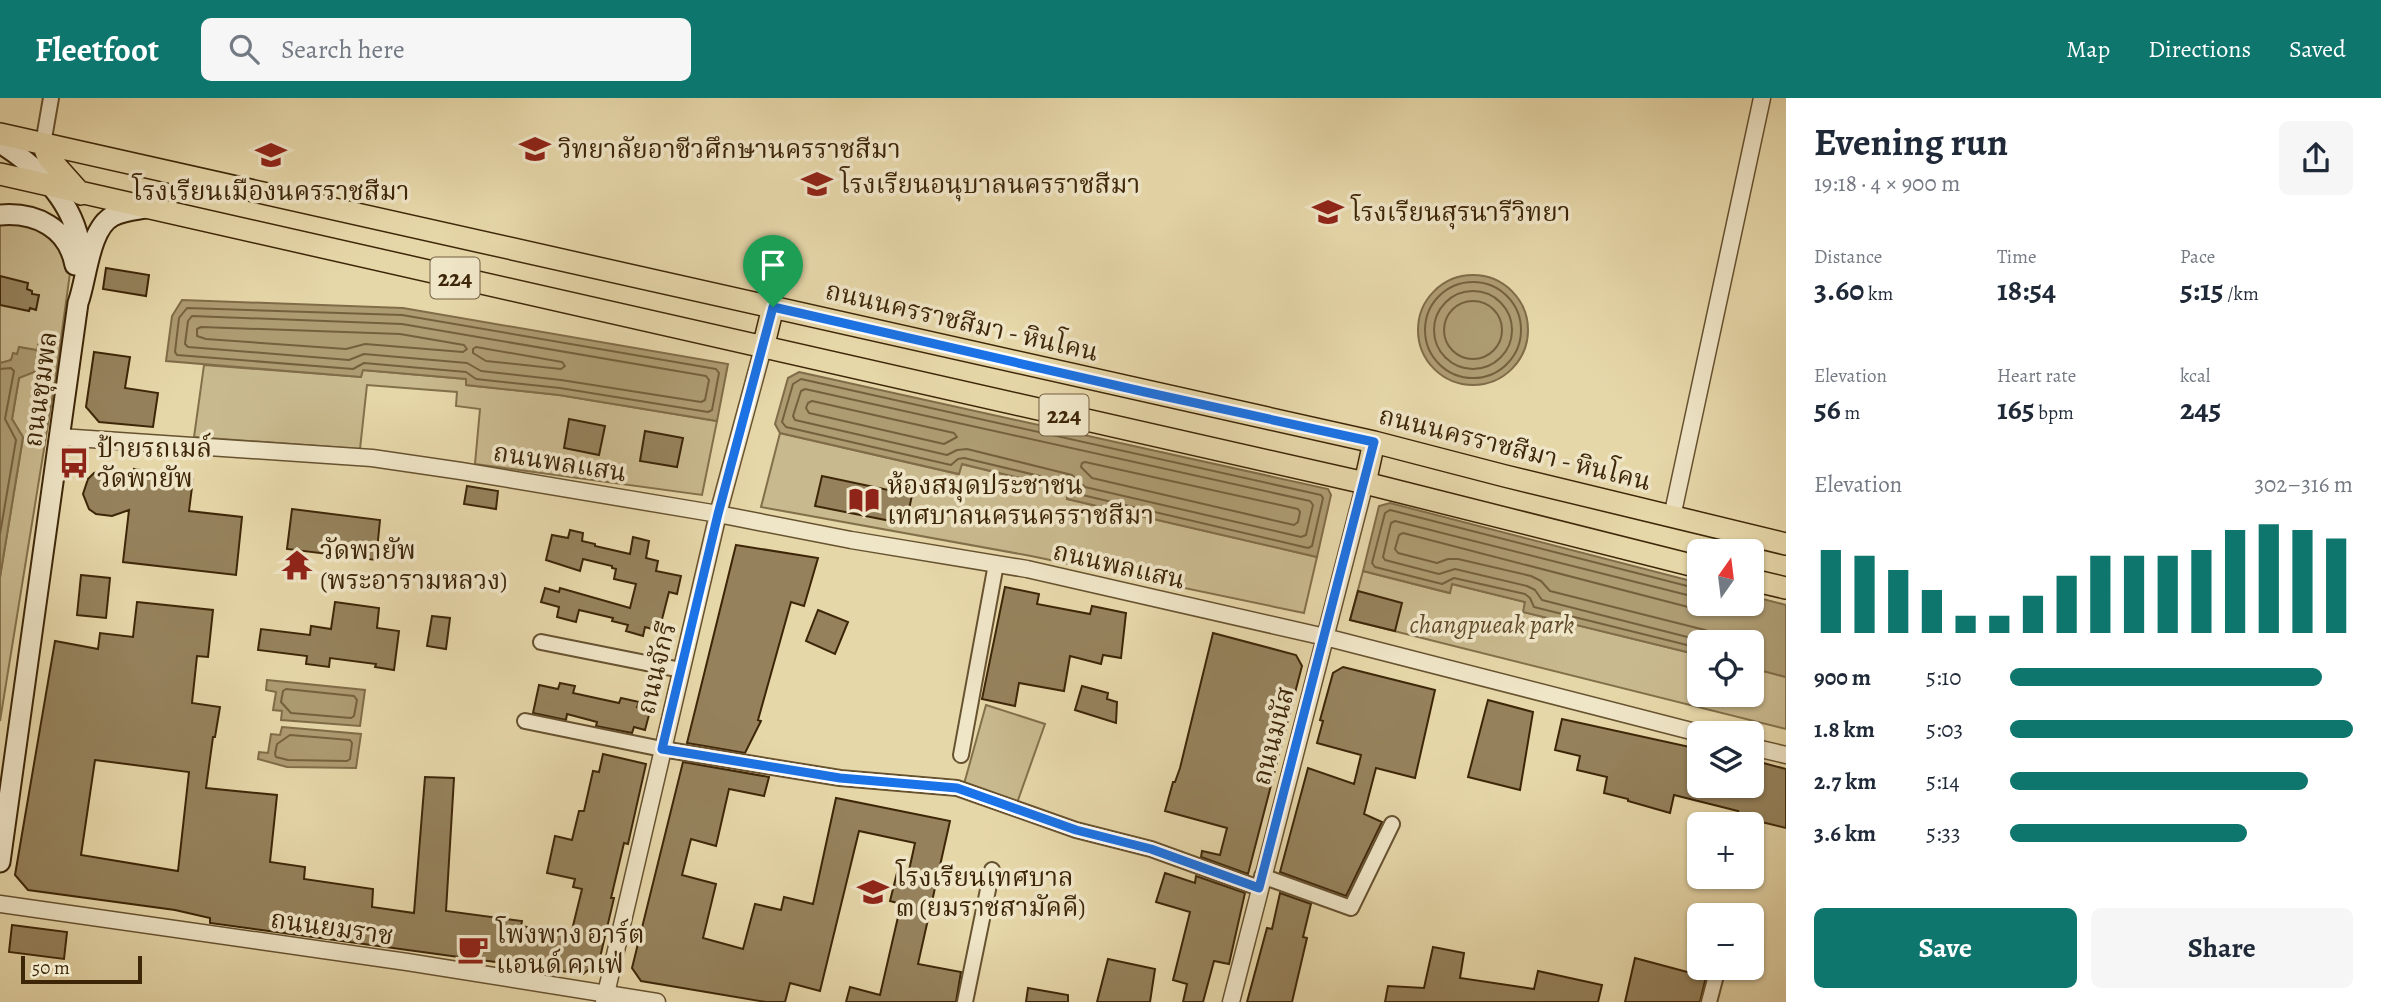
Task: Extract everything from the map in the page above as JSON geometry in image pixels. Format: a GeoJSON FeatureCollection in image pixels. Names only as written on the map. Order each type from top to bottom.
{"type":"FeatureCollection","features":[{"type":"Feature","properties":{"kind":"main road","name":"ถนนนครราชสีมา - หินโคน"},"geometry":{"type":"LineString","coordinates":[[0,134],[40,155],[89,153],[1374,442],[1505,477],[1786,544]]}},
{"type":"Feature","properties":{"kind":"main road"},"geometry":{"type":"LineString","coordinates":[[0,143],[40,155],[81,194]]}},
{"type":"Feature","properties":{"kind":"main road"},"geometry":{"type":"LineString","coordinates":[[81,194],[89,153]]}},
{"type":"Feature","properties":{"kind":"main road"},"geometry":{"type":"LineString","coordinates":[[1,175],[40,155]]}},
{"type":"Feature","properties":{"kind":"main road"},"geometry":{"type":"LineString","coordinates":[[40,155],[53,187],[70,212],[80,242],[82,274],[78,303]]}},
{"type":"Feature","properties":{"kind":"main road","name":"224"},"geometry":{"type":"LineString","coordinates":[[1,175],[1365,483],[1687,563]]}},
{"type":"Feature","properties":{"kind":"main road","name":"ถนนชุมพล"},"geometry":{"type":"LineString","coordinates":[[0,862],[78,303],[85,286],[96,235],[103,223],[122,212],[147,208]]}},
{"type":"Feature","properties":{"kind":"main road"},"geometry":{"type":"LineString","coordinates":[[0,215],[10,214],[39,220],[60,233],[71,249],[78,303]]}},
{"type":"Feature","properties":{"kind":"main road"},"geometry":{"type":"LineString","coordinates":[[763,348],[773,307]]}},
{"type":"Feature","properties":{"kind":"main road"},"geometry":{"type":"LineString","coordinates":[[1365,483],[1374,442]]}},
{"type":"Feature","properties":{"kind":"main road"},"geometry":{"type":"LineString","coordinates":[[1764,583],[1786,588]]}},
{"type":"Feature","properties":{"kind":"street"},"geometry":{"type":"LineString","coordinates":[[40,155],[51,98]]}},
{"type":"Feature","properties":{"kind":"street"},"geometry":{"type":"LineString","coordinates":[[1672,517],[1762,98]]}},
{"type":"Feature","properties":{"kind":"street","name":"ถนนจักรี"},"geometry":{"type":"LineString","coordinates":[[605,999],[718,514],[763,348]]}},
{"type":"Feature","properties":{"kind":"street","name":"ถนนพลแสน"},"geometry":{"type":"LineString","coordinates":[[60,437],[372,458],[718,514],[996,564],[1325,637],[1687,730]]}},
{"type":"Feature","properties":{"kind":"street","name":"ถนนมนัส"},"geometry":{"type":"LineString","coordinates":[[1231,1002],[1365,483]]}},
{"type":"Feature","properties":{"kind":"street"},"geometry":{"type":"LineString","coordinates":[[961,755],[996,564]]}},
{"type":"Feature","properties":{"kind":"street"},"geometry":{"type":"LineString","coordinates":[[541,642],[681,670]]}},
{"type":"Feature","properties":{"kind":"street"},"geometry":{"type":"LineString","coordinates":[[525,721],[662,749],[840,778],[957,788],[1076,830],[1151,849],[1351,908],[1392,824]]}},
{"type":"Feature","properties":{"kind":"street"},"geometry":{"type":"LineString","coordinates":[[1764,750],[1786,755]]}},
{"type":"Feature","properties":{"kind":"street"},"geometry":{"type":"LineString","coordinates":[[965,1002],[992,870]]}},
{"type":"Feature","properties":{"kind":"street","name":"ถนนยมราช"},"geometry":{"type":"LineString","coordinates":[[0,904],[407,962],[605,999],[657,1002]]}},
{"type":"Feature","properties":{"kind":"street"},"geometry":{"type":"LineString","coordinates":[[1709,1002],[1715,980]]}},
{"type":"Feature","properties":{"kind":"green space"},"geometry":{"type":"Polygon","coordinates":[[[0,219],[25,223],[46,232],[61,248],[70,273],[0,721],[0,577],[23,438],[12,419],[19,378],[47,345],[39,343],[37,350],[17,354],[9,361],[0,363],[0,219]]]}},
{"type":"Feature","properties":{"kind":"green space"},"geometry":{"type":"Polygon","coordinates":[[[204,365],[361,377],[362,370],[467,379],[467,385],[559,395],[717,421],[702,495],[475,464],[480,409],[456,406],[457,392],[367,385],[360,449],[194,437],[204,365]]]}},
{"type":"Feature","properties":{"kind":"green space"},"geometry":{"type":"Polygon","coordinates":[[[780,433],[958,474],[961,464],[1069,490],[1067,499],[1317,557],[1304,613],[1031,556],[761,507],[780,433]]]}},
{"type":"Feature","properties":{"kind":"green space","name":"changpueak park"},"geometry":{"type":"Polygon","coordinates":[[[1363,571],[1449,593],[1452,584],[1525,602],[1524,612],[1687,652],[1687,704],[1350,620],[1363,571]]]}},
{"type":"Feature","properties":{"kind":"green space","name":"changpueak park"},"geometry":{"type":"Polygon","coordinates":[[[1764,671],[1786,677],[1786,729],[1764,724],[1764,721],[1698,707],[1764,707],[1764,671]]]}},
{"type":"Feature","properties":{"kind":"green space"},"geometry":{"type":"Polygon","coordinates":[[[986,705],[1045,724],[1017,803],[964,784],[986,705]]]}},
{"type":"Feature","properties":{"kind":"water"},"geometry":{"type":"Polygon","coordinates":[[[1473,275],[1494,279],[1512,291],[1524,309],[1528,330],[1524,351],[1512,369],[1494,381],[1473,385],[1452,381],[1434,369],[1422,351],[1418,330],[1422,309],[1434,291],[1452,279],[1473,275]]]}},
{"type":"Feature","properties":{"kind":"water"},"geometry":{"type":"Polygon","coordinates":[[[182,300],[403,308],[728,364],[717,421],[559,395],[466,385],[466,379],[363,370],[361,377],[166,361],[172,316],[182,300]]]}},
{"type":"Feature","properties":{"kind":"water"},"geometry":{"type":"Polygon","coordinates":[[[39,343],[47,344],[42,369],[19,378],[12,419],[23,437],[0,577],[0,363],[11,360],[19,347],[37,350],[39,343]]]}},
{"type":"Feature","properties":{"kind":"water"},"geometry":{"type":"Polygon","coordinates":[[[799,372],[1328,489],[1331,495],[1317,557],[1067,499],[1069,490],[962,464],[959,474],[780,433],[775,424],[788,378],[799,372]]]}},
{"type":"Feature","properties":{"kind":"water"},"geometry":{"type":"Polygon","coordinates":[[[1390,503],[1687,580],[1687,616],[1764,616],[1764,599],[1786,605],[1786,677],[1764,671],[1764,630],[1687,630],[1687,652],[1523,612],[1525,602],[1452,584],[1450,593],[1363,571],[1379,506],[1390,503]]]}},
{"type":"Feature","properties":{"kind":"water"},"geometry":{"type":"Polygon","coordinates":[[[267,680],[365,690],[360,726],[281,720],[282,711],[273,710],[276,692],[266,690],[267,680]]]}},
{"type":"Feature","properties":{"kind":"water"},"geometry":{"type":"Polygon","coordinates":[[[282,727],[361,734],[356,768],[287,767],[258,759],[259,752],[268,753],[271,734],[280,735],[282,727]]]}},
{"type":"Feature","properties":{"kind":"building"},"geometry":{"type":"Polygon","coordinates":[[[106,268],[149,275],[146,296],[103,289],[106,268]]]}},
{"type":"Feature","properties":{"kind":"building"},"geometry":{"type":"Polygon","coordinates":[[[0,276],[28,283],[27,289],[32,291],[32,294],[39,295],[36,310],[0,305],[0,276]]]}},
{"type":"Feature","properties":{"kind":"building"},"geometry":{"type":"Polygon","coordinates":[[[94,352],[130,357],[125,388],[158,393],[153,427],[99,422],[86,407],[94,352]]]}},
{"type":"Feature","properties":{"kind":"building"},"geometry":{"type":"Polygon","coordinates":[[[569,419],[605,426],[599,455],[564,448],[569,419]]]}},
{"type":"Feature","properties":{"kind":"building"},"geometry":{"type":"Polygon","coordinates":[[[645,431],[683,438],[677,467],[640,461],[645,431]]]}},
{"type":"Feature","properties":{"kind":"building"},"geometry":{"type":"Polygon","coordinates":[[[134,469],[193,479],[189,511],[242,517],[236,575],[123,562],[129,510],[112,516],[96,514],[89,509],[83,494],[88,479],[94,473],[108,470],[133,481],[134,469]]]}},
{"type":"Feature","properties":{"kind":"building","name":"ห้องสมุดประชาชน เทศบาลนครนครราชสีมา"},"geometry":{"type":"Polygon","coordinates":[[[822,476],[912,495],[906,524],[815,506],[822,476]]]}},
{"type":"Feature","properties":{"kind":"building"},"geometry":{"type":"Polygon","coordinates":[[[467,486],[498,491],[496,509],[464,504],[467,486]]]}},
{"type":"Feature","properties":{"kind":"building"},"geometry":{"type":"Polygon","coordinates":[[[292,509],[380,520],[376,560],[287,549],[292,509]]]}},
{"type":"Feature","properties":{"kind":"building"},"geometry":{"type":"Polygon","coordinates":[[[570,530],[583,533],[582,541],[630,554],[633,537],[649,541],[646,558],[658,561],[656,571],[681,576],[677,594],[669,592],[659,631],[645,627],[643,636],[626,631],[628,625],[612,621],[613,618],[579,610],[576,622],[557,617],[559,607],[541,602],[545,588],[559,592],[560,588],[630,608],[636,584],[614,579],[616,569],[612,566],[583,559],[580,571],[546,560],[552,535],[568,538],[570,530]]]}},
{"type":"Feature","properties":{"kind":"building"},"geometry":{"type":"Polygon","coordinates":[[[736,545],[818,558],[804,606],[791,602],[758,720],[761,721],[745,753],[687,743],[736,545]]]}},
{"type":"Feature","properties":{"kind":"building"},"geometry":{"type":"Polygon","coordinates":[[[81,575],[110,578],[106,618],[77,615],[81,575]]]}},
{"type":"Feature","properties":{"kind":"building"},"geometry":{"type":"Polygon","coordinates":[[[1005,587],[1039,594],[1037,604],[1090,614],[1092,606],[1126,613],[1121,658],[1103,655],[1101,664],[1070,656],[1064,691],[1019,683],[1015,706],[982,699],[1005,587]]]}},
{"type":"Feature","properties":{"kind":"building"},"geometry":{"type":"Polygon","coordinates":[[[1358,591],[1402,603],[1395,631],[1350,620],[1358,591]]]}},
{"type":"Feature","properties":{"kind":"building"},"geometry":{"type":"Polygon","coordinates":[[[137,602],[213,610],[208,657],[197,656],[192,703],[220,707],[206,788],[277,795],[270,862],[305,867],[304,879],[373,889],[372,907],[414,913],[425,777],[454,778],[446,911],[522,921],[521,926],[571,934],[582,889],[573,887],[575,879],[547,873],[555,836],[572,840],[579,811],[584,811],[593,771],[599,772],[603,754],[646,764],[628,844],[624,843],[599,962],[583,974],[210,923],[210,918],[175,910],[28,890],[15,875],[55,641],[98,649],[100,633],[133,637],[137,602]],[[95,760],[81,855],[178,871],[189,772],[95,760]]]}},
{"type":"Feature","properties":{"kind":"building"},"geometry":{"type":"Polygon","coordinates":[[[335,602],[379,608],[377,628],[399,631],[394,670],[375,667],[376,664],[330,658],[329,667],[306,664],[307,656],[258,650],[261,629],[310,635],[311,626],[331,629],[335,602]]]}},
{"type":"Feature","properties":{"kind":"building"},"geometry":{"type":"Polygon","coordinates":[[[818,610],[848,622],[835,654],[806,641],[818,610]]]}},
{"type":"Feature","properties":{"kind":"building"},"geometry":{"type":"Polygon","coordinates":[[[432,616],[450,618],[446,649],[427,646],[432,616]]]}},
{"type":"Feature","properties":{"kind":"building"},"geometry":{"type":"Polygon","coordinates":[[[1213,633],[1296,655],[1302,666],[1248,874],[1201,857],[1202,851],[1220,855],[1227,828],[1165,811],[1180,768],[1213,633]]]}},
{"type":"Feature","properties":{"kind":"building"},"geometry":{"type":"Polygon","coordinates":[[[1343,667],[1435,690],[1415,778],[1376,768],[1364,814],[1382,822],[1346,896],[1280,872],[1308,768],[1354,784],[1361,755],[1317,743],[1323,721],[1320,720],[1333,673],[1343,667]]]}},
{"type":"Feature","properties":{"kind":"building"},"geometry":{"type":"Polygon","coordinates":[[[560,683],[575,686],[573,693],[619,703],[621,698],[639,702],[637,707],[650,711],[645,730],[634,727],[632,733],[596,726],[597,722],[567,714],[566,720],[533,713],[539,685],[558,689],[560,683]]]}},
{"type":"Feature","properties":{"kind":"building"},"geometry":{"type":"Polygon","coordinates":[[[1082,686],[1108,693],[1107,699],[1117,702],[1116,723],[1075,710],[1082,686]]]}},
{"type":"Feature","properties":{"kind":"building"},"geometry":{"type":"Polygon","coordinates":[[[1488,700],[1533,712],[1520,790],[1468,777],[1488,700]]]}},
{"type":"Feature","properties":{"kind":"building"},"geometry":{"type":"Polygon","coordinates":[[[1562,719],[1687,746],[1687,798],[1764,798],[1764,763],[1786,769],[1786,828],[1764,823],[1764,812],[1738,812],[1674,795],[1670,813],[1604,793],[1607,777],[1577,770],[1580,756],[1555,750],[1562,719]]]}},
{"type":"Feature","properties":{"kind":"building"},"geometry":{"type":"Polygon","coordinates":[[[683,762],[769,777],[764,796],[729,789],[716,846],[691,839],[682,875],[716,884],[703,938],[743,949],[755,904],[781,910],[784,897],[813,904],[836,798],[950,821],[918,964],[961,972],[956,1002],[846,1002],[850,987],[880,995],[901,904],[890,901],[897,873],[908,875],[915,843],[859,831],[820,991],[790,983],[785,1002],[766,1002],[641,981],[632,968],[683,762]]]}},
{"type":"Feature","properties":{"kind":"building"},"geometry":{"type":"Polygon","coordinates":[[[1165,873],[1195,883],[1196,876],[1245,893],[1229,964],[1214,961],[1203,1002],[1183,1002],[1187,984],[1173,980],[1190,912],[1156,902],[1165,873]]]}},
{"type":"Feature","properties":{"kind":"building"},"geometry":{"type":"Polygon","coordinates":[[[1280,893],[1311,904],[1303,937],[1307,938],[1292,1002],[1247,1002],[1267,928],[1272,929],[1280,893]]]}},
{"type":"Feature","properties":{"kind":"building"},"geometry":{"type":"Polygon","coordinates":[[[12,925],[67,932],[64,959],[9,952],[12,925]]]}},
{"type":"Feature","properties":{"kind":"building"},"geometry":{"type":"Polygon","coordinates":[[[1433,947],[1464,953],[1460,978],[1534,989],[1538,971],[1602,985],[1598,1002],[1385,1002],[1388,986],[1424,988],[1433,947]]]}},
{"type":"Feature","properties":{"kind":"building"},"geometry":{"type":"Polygon","coordinates":[[[1635,958],[1687,972],[1687,980],[1705,980],[1700,1002],[1625,1002],[1635,958]]]}},
{"type":"Feature","properties":{"kind":"building"},"geometry":{"type":"Polygon","coordinates":[[[1108,959],[1155,969],[1150,1002],[1097,1002],[1108,959]]]}},
{"type":"Feature","properties":{"kind":"building"},"geometry":{"type":"Polygon","coordinates":[[[1028,988],[1068,995],[1068,1002],[1026,1002],[1028,988]]]}},
{"type":"Feature","properties":{"kind":"place","name":"วิทยาลัยอาชีวศึกษานครราชสีมา"},"geometry":{"type":"Point","coordinates":[535,149]}},
{"type":"Feature","properties":{"kind":"place","name":"โรงเรียนเมืองนครราชสีมา"},"geometry":{"type":"Point","coordinates":[271,155]}},
{"type":"Feature","properties":{"kind":"place","name":"โรงเรียนอนุบาลนครราชสีมา"},"geometry":{"type":"Point","coordinates":[817,184]}},
{"type":"Feature","properties":{"kind":"place","name":"โรงเรียนสุรนารีวิทยา"},"geometry":{"type":"Point","coordinates":[1328,212]}},
{"type":"Feature","properties":{"kind":"place","name":"ป้ายรถเมล์ วัดพายัพ"},"geometry":{"type":"Point","coordinates":[74,463]}},
{"type":"Feature","properties":{"kind":"place","name":"ห้องสมุดประชาชน เทศบาลนครนครราชสีมา"},"geometry":{"type":"Point","coordinates":[864,500]}},
{"type":"Feature","properties":{"kind":"place","name":"วัดพายัพ (พระอารามหลวง)"},"geometry":{"type":"Point","coordinates":[297,565]}},
{"type":"Feature","properties":{"kind":"place","name":"โรงเรียนเทศบาล ๓ (ยมราชสามัคคี)"},"geometry":{"type":"Point","coordinates":[873,892]}},
{"type":"Feature","properties":{"kind":"place","name":"โพงพาง อาร์ต แอนด์ คาเฟ่"},"geometry":{"type":"Point","coordinates":[473,949]}},
{"type":"Feature","properties":{"kind":"route"},"geometry":{"type":"LineString","coordinates":[[773,307],[1374,442],[1259,888],[1151,849],[1076,830],[957,788],[840,778],[662,749],[718,514],[773,307]]}}]}
